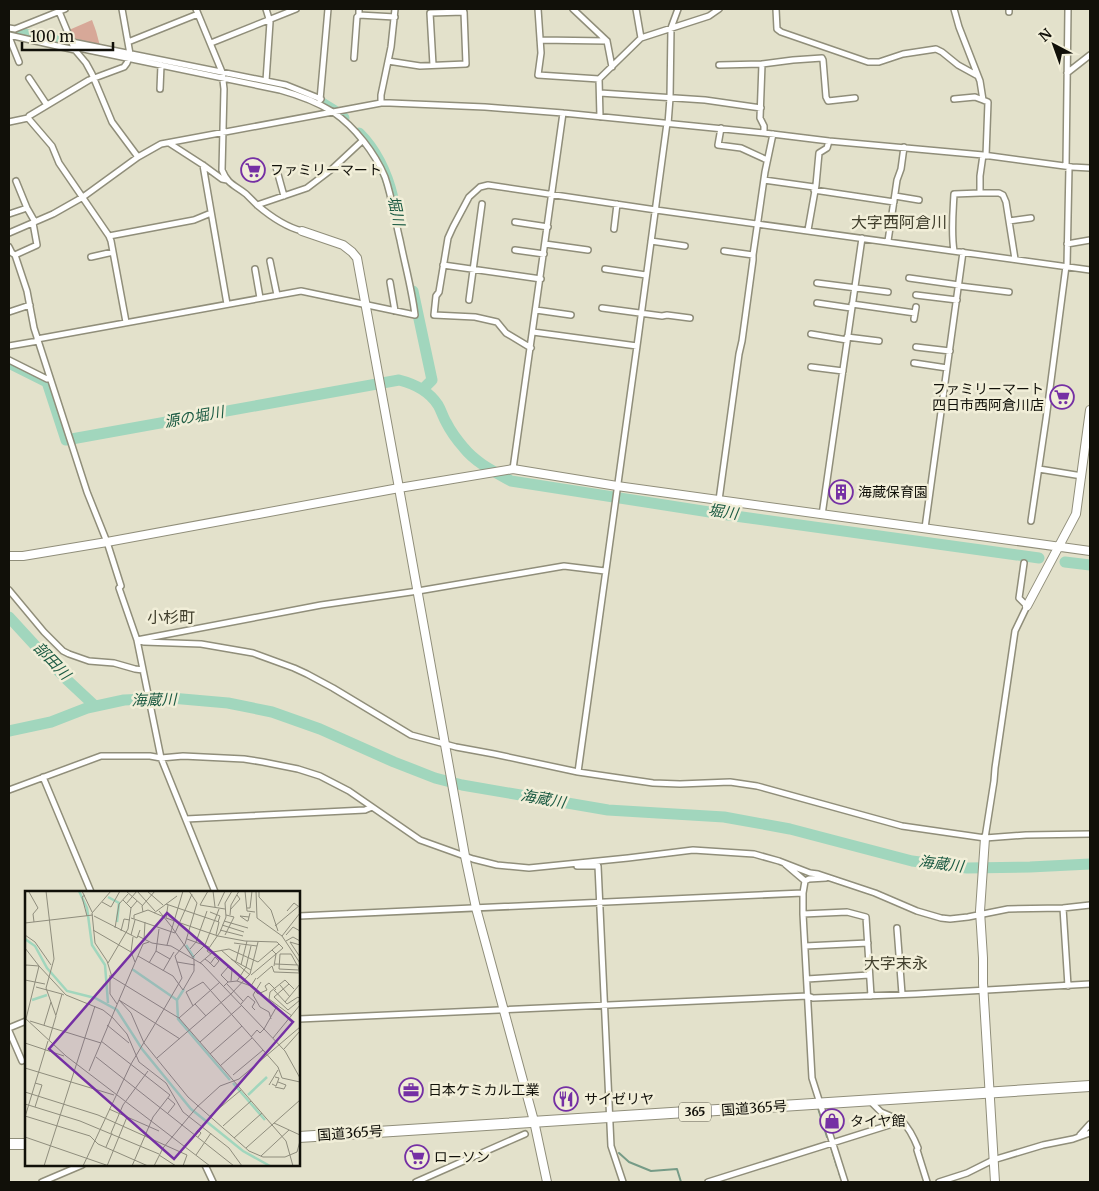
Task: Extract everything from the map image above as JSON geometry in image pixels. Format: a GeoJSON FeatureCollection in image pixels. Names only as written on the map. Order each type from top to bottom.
{"type":"FeatureCollection","features":[{"type":"Feature","properties":{"kind":"highway","name":"国道365号"},"geometry":{"type":"LineString","coordinates":[[300,1136],[1090,1086]]}},
{"type":"Feature","properties":{"kind":"highway"},"geometry":{"type":"LineString","coordinates":[[9,1144],[25,1144]]}},
{"type":"Feature","properties":{"kind":"street"},"geometry":{"type":"LineString","coordinates":[[9,115],[11,121],[28,118],[93,79],[124,67],[129,56],[122,9]]}},
{"type":"Feature","properties":{"kind":"street"},"geometry":{"type":"LineString","coordinates":[[266,9],[270,19],[266,81]]}},
{"type":"Feature","properties":{"kind":"street"},"geometry":{"type":"LineString","coordinates":[[211,44],[296,9]]}},
{"type":"Feature","properties":{"kind":"street"},"geometry":{"type":"LineString","coordinates":[[320,102],[328,9]]}},
{"type":"Feature","properties":{"kind":"street"},"geometry":{"type":"LineString","coordinates":[[354,58],[359,9]]}},
{"type":"Feature","properties":{"kind":"street"},"geometry":{"type":"LineString","coordinates":[[381,103],[395,9]]}},
{"type":"Feature","properties":{"kind":"street"},"geometry":{"type":"LineString","coordinates":[[538,9],[541,53],[538,75],[599,80]]}},
{"type":"Feature","properties":{"kind":"street"},"geometry":{"type":"LineString","coordinates":[[573,9],[607,42],[612,67]]}},
{"type":"Feature","properties":{"kind":"street"},"geometry":{"type":"LineString","coordinates":[[636,9],[641,38]]}},
{"type":"Feature","properties":{"kind":"street"},"geometry":{"type":"LineString","coordinates":[[578,772],[667,124],[670,98],[671,28],[678,9]]}},
{"type":"Feature","properties":{"kind":"street"},"geometry":{"type":"LineString","coordinates":[[600,117],[599,80],[641,38],[709,16],[719,9]]}},
{"type":"Feature","properties":{"kind":"street"},"geometry":{"type":"LineString","coordinates":[[776,9],[777,29],[781,32],[868,62],[879,62],[903,54],[936,49],[958,65],[978,76]]}},
{"type":"Feature","properties":{"kind":"street"},"geometry":{"type":"LineString","coordinates":[[954,9],[978,76],[984,100]]}},
{"type":"Feature","properties":{"kind":"street"},"geometry":{"type":"LineString","coordinates":[[1031,521],[1066,266],[1068,9]]}},
{"type":"Feature","properties":{"kind":"street"},"geometry":{"type":"LineString","coordinates":[[10,32],[61,10],[73,45],[86,63],[112,122],[138,156]]}},
{"type":"Feature","properties":{"kind":"street"},"geometry":{"type":"LineString","coordinates":[[128,42],[197,11],[223,76],[222,170],[227,180]]}},
{"type":"Feature","properties":{"kind":"street"},"geometry":{"type":"LineString","coordinates":[[388,61],[420,66],[466,64],[464,12],[430,14],[433,65]]}},
{"type":"Feature","properties":{"kind":"street"},"geometry":{"type":"LineString","coordinates":[[359,15],[395,17]]}},
{"type":"Feature","properties":{"kind":"street"},"geometry":{"type":"LineString","coordinates":[[10,32],[69,48],[73,45],[223,76],[320,102]]}},
{"type":"Feature","properties":{"kind":"street"},"geometry":{"type":"LineString","coordinates":[[10,32],[19,62]]}},
{"type":"Feature","properties":{"kind":"street"},"geometry":{"type":"LineString","coordinates":[[540,40],[607,42]]}},
{"type":"Feature","properties":{"kind":"street"},"geometry":{"type":"LineString","coordinates":[[1067,73],[1090,55]]}},
{"type":"Feature","properties":{"kind":"street"},"geometry":{"type":"LineString","coordinates":[[9,346],[126,322],[301,291],[414,315],[387,185],[378,163],[362,141],[333,112],[320,102],[286,85],[161,65],[129,56]]}},
{"type":"Feature","properties":{"kind":"street"},"geometry":{"type":"LineString","coordinates":[[719,65],[762,64],[822,58],[828,101],[856,98]]}},
{"type":"Feature","properties":{"kind":"street"},"geometry":{"type":"LineString","coordinates":[[762,64],[760,118],[764,126],[764,132]]}},
{"type":"Feature","properties":{"kind":"street"},"geometry":{"type":"LineString","coordinates":[[160,89],[161,65]]}},
{"type":"Feature","properties":{"kind":"street"},"geometry":{"type":"LineString","coordinates":[[29,78],[47,105]]}},
{"type":"Feature","properties":{"kind":"street"},"geometry":{"type":"LineString","coordinates":[[600,93],[705,100],[761,108]]}},
{"type":"Feature","properties":{"kind":"street"},"geometry":{"type":"LineString","coordinates":[[954,99],[975,97],[988,102],[980,193]]}},
{"type":"Feature","properties":{"kind":"street"},"geometry":{"type":"LineString","coordinates":[[9,233],[53,214],[83,196],[138,156],[161,144],[381,103],[469,106],[563,113],[764,132],[829,141],[904,147],[1090,168]]}},
{"type":"Feature","properties":{"kind":"street"},"geometry":{"type":"LineString","coordinates":[[514,469],[563,113]]}},
{"type":"Feature","properties":{"kind":"street"},"geometry":{"type":"LineString","coordinates":[[28,118],[52,146],[59,163],[109,236],[126,322]]}},
{"type":"Feature","properties":{"kind":"street"},"geometry":{"type":"LineString","coordinates":[[721,128],[718,146],[741,148],[768,160]]}},
{"type":"Feature","properties":{"kind":"street"},"geometry":{"type":"LineString","coordinates":[[719,500],[764,180],[773,134]]}},
{"type":"Feature","properties":{"kind":"street"},"geometry":{"type":"LineString","coordinates":[[257,205],[308,188],[362,141]]}},
{"type":"Feature","properties":{"kind":"street"},"geometry":{"type":"LineString","coordinates":[[808,230],[816,185],[819,153],[827,148],[829,141]]}},
{"type":"Feature","properties":{"kind":"street"},"geometry":{"type":"LineString","coordinates":[[168,143],[203,164],[222,179],[227,180],[265,212],[284,224],[343,245],[356,258],[465,856],[476,908],[534,1121],[547,1182]]}},
{"type":"Feature","properties":{"kind":"street"},"geometry":{"type":"LineString","coordinates":[[888,241],[904,147]]}},
{"type":"Feature","properties":{"kind":"street"},"geometry":{"type":"LineString","coordinates":[[203,164],[227,304]]}},
{"type":"Feature","properties":{"kind":"street"},"geometry":{"type":"LineString","coordinates":[[276,167],[284,196]]}},
{"type":"Feature","properties":{"kind":"street"},"geometry":{"type":"LineString","coordinates":[[764,180],[814,189],[895,199],[919,200]]}},
{"type":"Feature","properties":{"kind":"street"},"geometry":{"type":"LineString","coordinates":[[15,255],[37,245],[34,222],[26,208],[16,181]]}},
{"type":"Feature","properties":{"kind":"street"},"geometry":{"type":"LineString","coordinates":[[531,348],[506,333],[497,322],[475,317],[434,315],[448,238],[467,201],[480,187],[488,186],[1090,270]]}},
{"type":"Feature","properties":{"kind":"street"},"geometry":{"type":"LineString","coordinates":[[954,251],[954,194],[999,193],[1003,195],[1006,202],[1015,259]]}},
{"type":"Feature","properties":{"kind":"street"},"geometry":{"type":"LineString","coordinates":[[469,300],[482,204]]}},
{"type":"Feature","properties":{"kind":"street"},"geometry":{"type":"LineString","coordinates":[[614,229],[617,204]]}},
{"type":"Feature","properties":{"kind":"street"},"geometry":{"type":"LineString","coordinates":[[9,214],[26,208]]}},
{"type":"Feature","properties":{"kind":"street"},"geometry":{"type":"LineString","coordinates":[[109,236],[194,220],[211,213]]}},
{"type":"Feature","properties":{"kind":"street"},"geometry":{"type":"LineString","coordinates":[[1009,221],[1030,218]]}},
{"type":"Feature","properties":{"kind":"street"},"geometry":{"type":"LineString","coordinates":[[515,222],[548,226]]}},
{"type":"Feature","properties":{"kind":"street"},"geometry":{"type":"LineString","coordinates":[[822,515],[862,238]]}},
{"type":"Feature","properties":{"kind":"street"},"geometry":{"type":"LineString","coordinates":[[1067,244],[1090,240]]}},
{"type":"Feature","properties":{"kind":"street"},"geometry":{"type":"LineString","coordinates":[[651,241],[685,246]]}},
{"type":"Feature","properties":{"kind":"street"},"geometry":{"type":"LineString","coordinates":[[545,244],[588,250]]}},
{"type":"Feature","properties":{"kind":"street"},"geometry":{"type":"LineString","coordinates":[[9,247],[15,255],[27,291],[34,328],[50,379],[87,492],[107,542],[121,586],[119,588],[137,640],[161,758],[215,891]]}},
{"type":"Feature","properties":{"kind":"street"},"geometry":{"type":"LineString","coordinates":[[515,250],[544,254]]}},
{"type":"Feature","properties":{"kind":"street"},"geometry":{"type":"LineString","coordinates":[[724,251],[753,255]]}},
{"type":"Feature","properties":{"kind":"street"},"geometry":{"type":"LineString","coordinates":[[91,257],[113,252]]}},
{"type":"Feature","properties":{"kind":"street"},"geometry":{"type":"LineString","coordinates":[[925,528],[963,252]]}},
{"type":"Feature","properties":{"kind":"street"},"geometry":{"type":"LineString","coordinates":[[270,261],[276,295]]}},
{"type":"Feature","properties":{"kind":"street"},"geometry":{"type":"LineString","coordinates":[[443,265],[541,279]]}},
{"type":"Feature","properties":{"kind":"street"},"geometry":{"type":"LineString","coordinates":[[255,269],[260,298]]}},
{"type":"Feature","properties":{"kind":"street"},"geometry":{"type":"LineString","coordinates":[[604,269],[646,275]]}},
{"type":"Feature","properties":{"kind":"street"},"geometry":{"type":"LineString","coordinates":[[909,278],[1009,292]]}},
{"type":"Feature","properties":{"kind":"street"},"geometry":{"type":"LineString","coordinates":[[390,282],[396,310]]}},
{"type":"Feature","properties":{"kind":"street"},"geometry":{"type":"LineString","coordinates":[[818,283],[888,292]]}},
{"type":"Feature","properties":{"kind":"street"},"geometry":{"type":"LineString","coordinates":[[916,295],[957,300]]}},
{"type":"Feature","properties":{"kind":"street"},"geometry":{"type":"LineString","coordinates":[[817,304],[915,313]]}},
{"type":"Feature","properties":{"kind":"street"},"geometry":{"type":"LineString","coordinates":[[9,312],[30,305]]}},
{"type":"Feature","properties":{"kind":"street"},"geometry":{"type":"LineString","coordinates":[[602,308],[690,318]]}},
{"type":"Feature","properties":{"kind":"street"},"geometry":{"type":"LineString","coordinates":[[536,310],[571,315]]}},
{"type":"Feature","properties":{"kind":"street"},"geometry":{"type":"LineString","coordinates":[[533,332],[637,346]]}},
{"type":"Feature","properties":{"kind":"street"},"geometry":{"type":"LineString","coordinates":[[811,334],[879,341]]}},
{"type":"Feature","properties":{"kind":"street"},"geometry":{"type":"LineString","coordinates":[[916,346],[950,351]]}},
{"type":"Feature","properties":{"kind":"street"},"geometry":{"type":"LineString","coordinates":[[9,360],[50,379]]}},
{"type":"Feature","properties":{"kind":"street"},"geometry":{"type":"LineString","coordinates":[[914,363],[947,368]]}},
{"type":"Feature","properties":{"kind":"street"},"geometry":{"type":"LineString","coordinates":[[811,367],[842,371]]}},
{"type":"Feature","properties":{"kind":"street"},"geometry":{"type":"LineString","coordinates":[[995,1182],[980,913],[985,838],[1015,630],[1076,514],[1090,410]]}},
{"type":"Feature","properties":{"kind":"street"},"geometry":{"type":"LineString","coordinates":[[9,556],[22,556],[107,542],[477,474],[514,469],[617,488],[719,500],[1090,551]]}},
{"type":"Feature","properties":{"kind":"street"},"geometry":{"type":"LineString","coordinates":[[1039,469],[1082,476]]}},
{"type":"Feature","properties":{"kind":"street"},"geometry":{"type":"LineString","coordinates":[[1024,562],[1019,598],[1027,606]]}},
{"type":"Feature","properties":{"kind":"street"},"geometry":{"type":"LineString","coordinates":[[137,640],[320,605],[418,591],[564,566],[605,571]]}},
{"type":"Feature","properties":{"kind":"street"},"geometry":{"type":"LineString","coordinates":[[9,590],[44,632],[63,651],[89,661],[114,663],[143,671]]}},
{"type":"Feature","properties":{"kind":"street"},"geometry":{"type":"LineString","coordinates":[[137,640],[144,642],[200,644],[253,653],[307,674],[411,735],[445,745],[578,772],[652,783],[730,782],[757,786],[902,826],[985,838],[1090,834]]}},
{"type":"Feature","properties":{"kind":"street"},"geometry":{"type":"LineString","coordinates":[[9,790],[101,756],[150,756],[161,758],[183,756],[244,759],[298,769],[320,776],[339,784],[420,840],[473,859],[504,866],[529,868],[693,850],[754,854],[875,893],[930,916],[950,919],[1008,909],[1063,908],[1090,905]]}},
{"type":"Feature","properties":{"kind":"street"},"geometry":{"type":"LineString","coordinates":[[43,777],[91,891]]}},
{"type":"Feature","properties":{"kind":"street"},"geometry":{"type":"LineString","coordinates":[[186,819],[365,810],[372,807]]}},
{"type":"Feature","properties":{"kind":"street"},"geometry":{"type":"LineString","coordinates":[[783,862],[805,881]]}},
{"type":"Feature","properties":{"kind":"street"},"geometry":{"type":"LineString","coordinates":[[562,864],[598,866],[611,1146],[623,1182]]}},
{"type":"Feature","properties":{"kind":"street"},"geometry":{"type":"LineString","coordinates":[[805,881],[829,878]]}},
{"type":"Feature","properties":{"kind":"street"},"geometry":{"type":"LineString","coordinates":[[805,881],[803,914],[812,1078],[845,1182]]}},
{"type":"Feature","properties":{"kind":"street"},"geometry":{"type":"LineString","coordinates":[[300,916],[803,893]]}},
{"type":"Feature","properties":{"kind":"street"},"geometry":{"type":"LineString","coordinates":[[1063,908],[1068,986]]}},
{"type":"Feature","properties":{"kind":"street"},"geometry":{"type":"LineString","coordinates":[[803,914],[847,912],[866,917],[871,996]]}},
{"type":"Feature","properties":{"kind":"street"},"geometry":{"type":"LineString","coordinates":[[897,928],[902,994]]}},
{"type":"Feature","properties":{"kind":"street"},"geometry":{"type":"LineString","coordinates":[[805,946],[868,943]]}},
{"type":"Feature","properties":{"kind":"street"},"geometry":{"type":"LineString","coordinates":[[807,978],[869,975]]}},
{"type":"Feature","properties":{"kind":"street"},"geometry":{"type":"LineString","coordinates":[[300,1020],[808,996],[813,998],[871,996],[1090,984]]}},
{"type":"Feature","properties":{"kind":"street"},"geometry":{"type":"LineString","coordinates":[[22,1061],[9,1030],[25,1022]]}},
{"type":"Feature","properties":{"kind":"street"},"geometry":{"type":"LineString","coordinates":[[870,1100],[881,1112],[902,1121],[909,1129],[918,1148],[927,1182]]}},
{"type":"Feature","properties":{"kind":"street"},"geometry":{"type":"LineString","coordinates":[[708,1182],[902,1121]]}},
{"type":"Feature","properties":{"kind":"street"},"geometry":{"type":"LineString","coordinates":[[1078,1137],[1090,1124]]}},
{"type":"Feature","properties":{"kind":"street"},"geometry":{"type":"LineString","coordinates":[[938,1182],[967,1173],[993,1160],[1090,1133]]}},
{"type":"Feature","properties":{"kind":"street"},"geometry":{"type":"LineString","coordinates":[[416,1182],[525,1134]]}},
{"type":"Feature","properties":{"kind":"street"},"geometry":{"type":"LineString","coordinates":[[42,1182],[80,1166]]}},
{"type":"Feature","properties":{"kind":"street"},"geometry":{"type":"LineString","coordinates":[[205,1166],[213,1182]]}},
{"type":"Feature","properties":{"kind":"shaded area"},"geometry":{"type":"Polygon","coordinates":[[[92,20],[100,46],[74,41],[69,30],[92,20]]]}},
{"type":"Feature","properties":{"kind":"waterway","name":"堀川"},"geometry":{"type":"LineString","coordinates":[[9,31],[83,46]]}},
{"type":"Feature","properties":{"kind":"waterway","name":"堀川"},"geometry":{"type":"LineString","coordinates":[[160,62],[217,74]]}},
{"type":"Feature","properties":{"kind":"waterway","name":"堀川"},"geometry":{"type":"LineString","coordinates":[[228,76],[304,95],[318,101],[344,118]]}},
{"type":"Feature","properties":{"kind":"waterway","name":"堀川"},"geometry":{"type":"LineString","coordinates":[[359,133],[381,163],[393,198]]}},
{"type":"Feature","properties":{"kind":"waterway","name":"堀川"},"geometry":{"type":"LineString","coordinates":[[413,291],[432,380],[423,389]]}},
{"type":"Feature","properties":{"kind":"waterway","name":"堀川"},"geometry":{"type":"LineString","coordinates":[[9,363],[47,382],[66,440],[399,380],[426,392],[438,405],[452,433],[469,453],[486,467],[511,481],[735,516],[1039,558]]}},
{"type":"Feature","properties":{"kind":"waterway","name":"堀川"},"geometry":{"type":"LineString","coordinates":[[1065,562],[1090,565]]}},
{"type":"Feature","properties":{"kind":"waterway","name":"部田川"},"geometry":{"type":"LineString","coordinates":[[9,617],[65,678],[95,706]]}},
{"type":"Feature","properties":{"kind":"waterway","name":"海蔵川"},"geometry":{"type":"LineString","coordinates":[[9,731],[51,722],[87,708],[124,700],[171,698],[228,703],[272,712],[320,729],[435,778],[462,785],[608,810],[724,817],[790,829],[912,861],[967,868],[1090,864]]}},
{"type":"Feature","properties":{"kind":"waterway"},"geometry":{"type":"LineString","coordinates":[[818,1108],[827,1137]]}},
{"type":"Feature","properties":{"kind":"waterway"},"geometry":{"type":"LineString","coordinates":[[831,1147],[837,1167]]}},
{"type":"Feature","properties":{"kind":"waterway"},"geometry":{"type":"LineString","coordinates":[[619,1153],[629,1162],[651,1171],[677,1169],[681,1182]]}},
{"type":"Feature","properties":{"kind":"waterway"},"geometry":{"type":"LineString","coordinates":[[839,1173],[841,1178]]}},
{"type":"Feature","properties":{"kind":"place","name":"ファミリーマート"},"geometry":{"type":"Point","coordinates":[253,170]}},
{"type":"Feature","properties":{"kind":"place","name":"ファミリーマート 四日市西阿倉川店"},"geometry":{"type":"Point","coordinates":[1062,397]}},
{"type":"Feature","properties":{"kind":"place","name":"海蔵保育園"},"geometry":{"type":"Point","coordinates":[841,492]}},
{"type":"Feature","properties":{"kind":"place","name":"日本ケミカル工業"},"geometry":{"type":"Point","coordinates":[411,1090]}},
{"type":"Feature","properties":{"kind":"place","name":"サイゼリヤ"},"geometry":{"type":"Point","coordinates":[566,1099]}},
{"type":"Feature","properties":{"kind":"place","name":"タイヤ館"},"geometry":{"type":"Point","coordinates":[832,1121]}},
{"type":"Feature","properties":{"kind":"place","name":"ローソン"},"geometry":{"type":"Point","coordinates":[417,1157]}},
{"type":"Feature","properties":{"kind":"district","name":"大字西阿倉川"},"geometry":{"type":"Point","coordinates":[899,222]}},
{"type":"Feature","properties":{"kind":"district","name":"小杉町"},"geometry":{"type":"Point","coordinates":[171,617]}},
{"type":"Feature","properties":{"kind":"district","name":"大字末永"},"geometry":{"type":"Point","coordinates":[896,963]}},
{"type":"Feature","properties":{"kind":"water label","name":"源の堀川"},"geometry":{"type":"Point","coordinates":[194,417]}}]}
